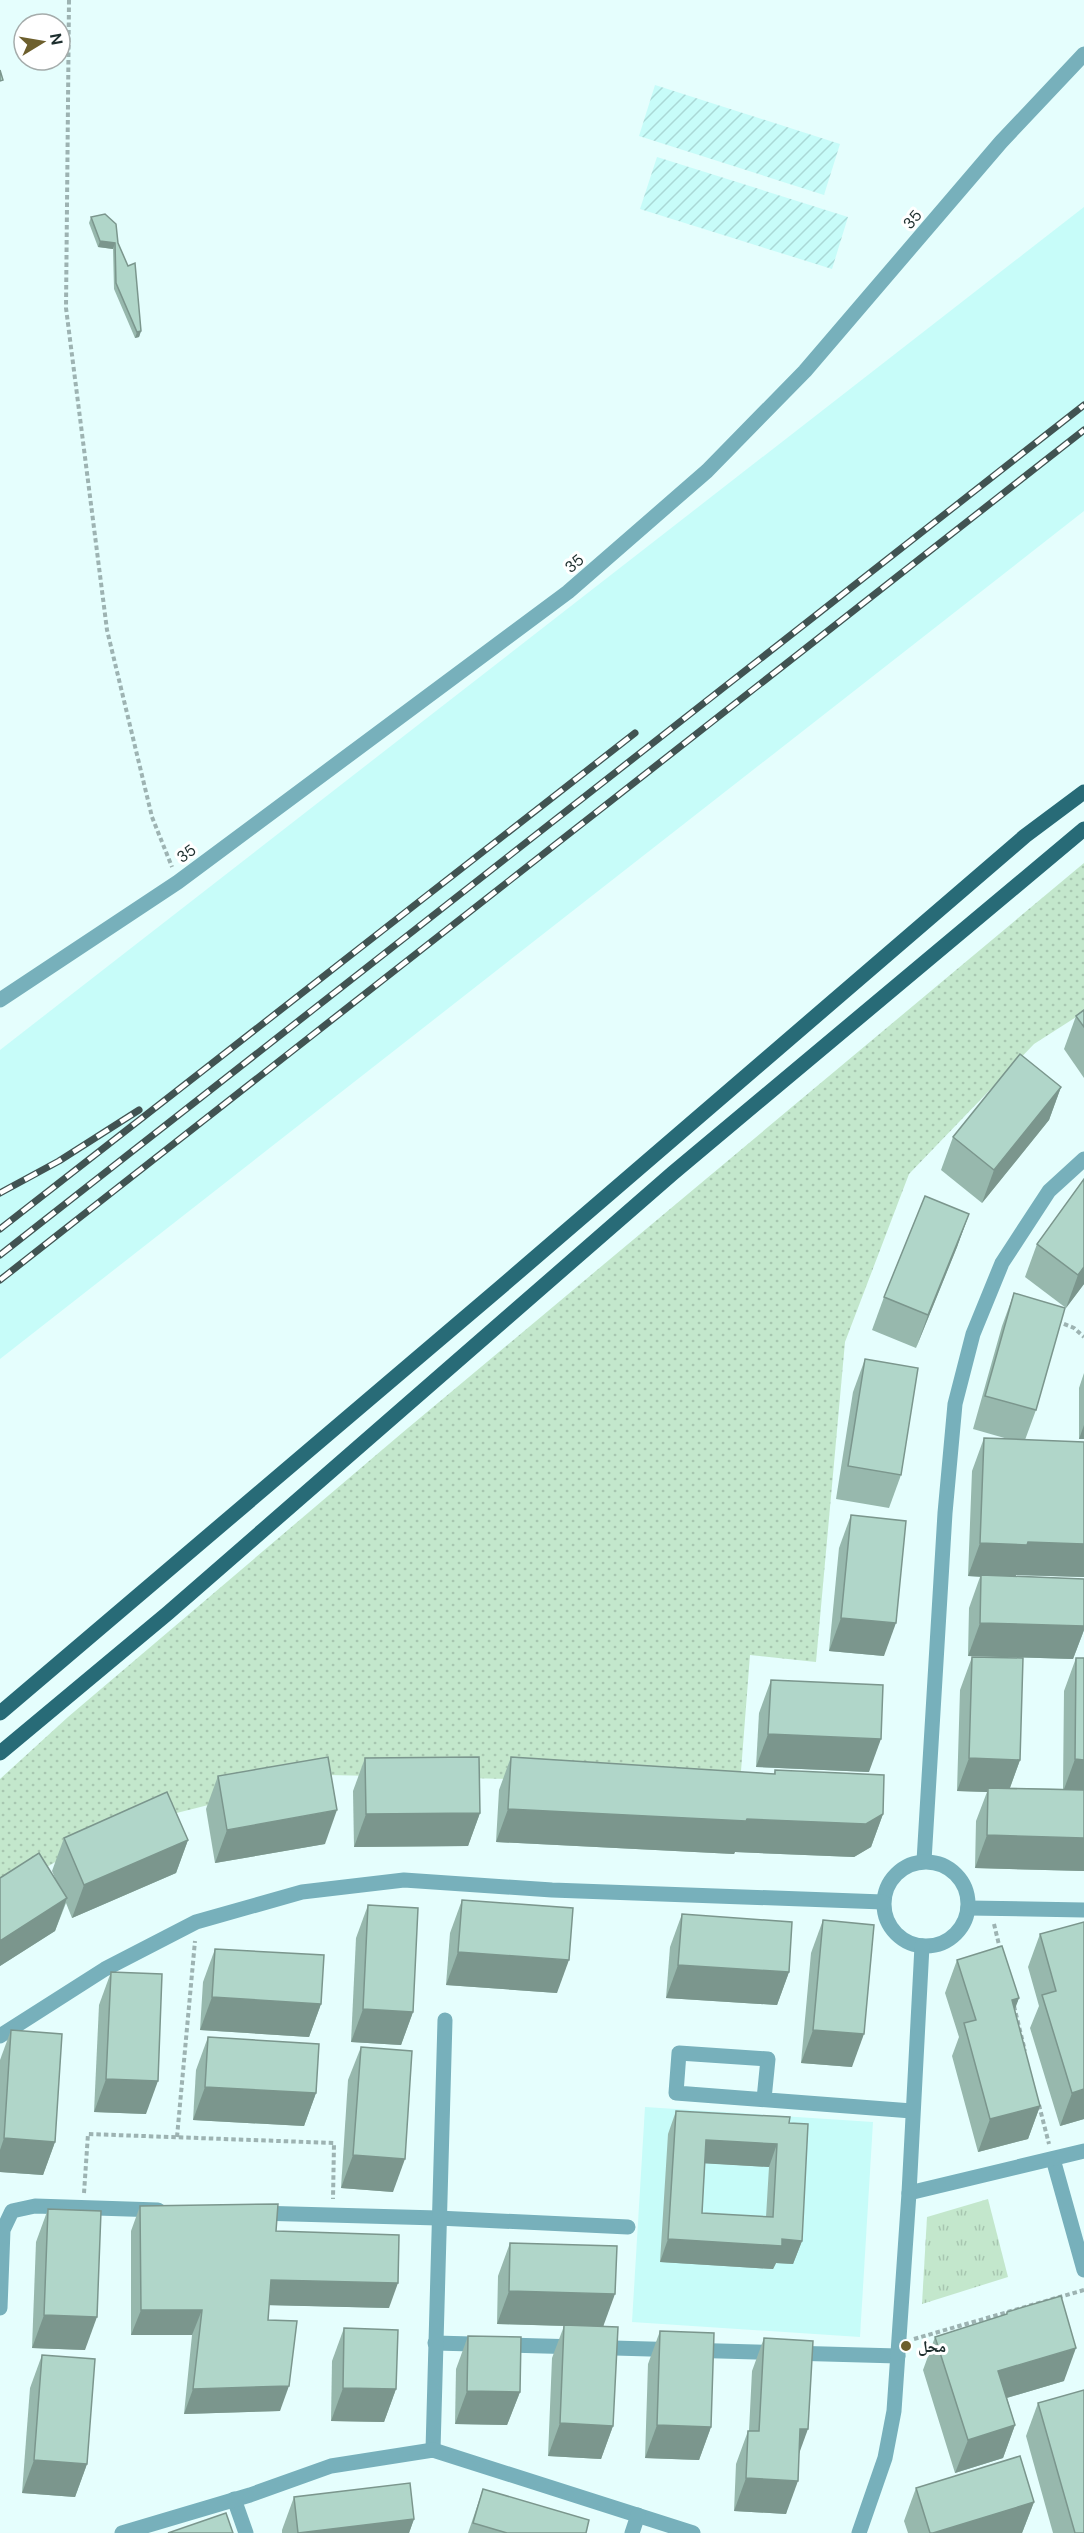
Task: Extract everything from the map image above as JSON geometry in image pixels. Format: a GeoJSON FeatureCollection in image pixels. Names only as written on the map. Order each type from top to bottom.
{"type":"FeatureCollection","features":[{"type":"Feature","properties":{"kind":"main road"},"geometry":{"type":"LineString","coordinates":[[0,1713],[501,1287],[1025,836],[1084,792]]}},
{"type":"Feature","properties":{"kind":"main road"},"geometry":{"type":"LineString","coordinates":[[0,1753],[168,1613],[673,1173],[1084,828]]}},
{"type":"Feature","properties":{"kind":"street","name":"35"},"geometry":{"type":"LineString","coordinates":[[0,1000],[178,882],[568,592],[707,471],[805,371],[1001,142],[1084,54]]}},
{"type":"Feature","properties":{"kind":"street"},"geometry":{"type":"LineString","coordinates":[[924,1861],[945,1513],[955,1404],[973,1334],[1002,1263],[1049,1191],[1084,1159]]}},
{"type":"Feature","properties":{"kind":"street"},"geometry":{"type":"LineString","coordinates":[[924,1861],[938,1863],[951,1869],[961,1880],[967,1894],[968,1908],[965,1921],[958,1932],[948,1940],[935,1945],[922,1946],[910,1943],[898,1936],[885,1915],[883,1902],[886,1889],[896,1874],[911,1863],[924,1861]]}},
{"type":"Feature","properties":{"kind":"street"},"geometry":{"type":"LineString","coordinates":[[0,2036],[105,1969],[196,1922],[302,1892],[404,1880],[552,1890],[883,1902]]}},
{"type":"Feature","properties":{"kind":"street"},"geometry":{"type":"LineString","coordinates":[[968,1908],[1084,1910]]}},
{"type":"Feature","properties":{"kind":"street"},"geometry":{"type":"LineString","coordinates":[[859,2533],[885,2458],[894,2411],[909,2193],[922,1946]]}},
{"type":"Feature","properties":{"kind":"street"},"geometry":{"type":"LineString","coordinates":[[433,2450],[445,2020]]}},
{"type":"Feature","properties":{"kind":"street"},"geometry":{"type":"LineString","coordinates":[[764,2100],[768,2059],[679,2053],[676,2093],[764,2100],[912,2110]]}},
{"type":"Feature","properties":{"kind":"street"},"geometry":{"type":"LineString","coordinates":[[909,2193],[1084,2151]]}},
{"type":"Feature","properties":{"kind":"street"},"geometry":{"type":"LineString","coordinates":[[1053,2159],[1084,2270]]}},
{"type":"Feature","properties":{"kind":"street"},"geometry":{"type":"LineString","coordinates":[[0,2308],[3,2230],[12,2211],[35,2206],[178,2210]]}},
{"type":"Feature","properties":{"kind":"street"},"geometry":{"type":"LineString","coordinates":[[237,2212],[628,2227]]}},
{"type":"Feature","properties":{"kind":"street"},"geometry":{"type":"LineString","coordinates":[[435,2343],[898,2350]]}},
{"type":"Feature","properties":{"kind":"street"},"geometry":{"type":"LineString","coordinates":[[122,2533],[332,2466],[433,2450],[693,2533]]}},
{"type":"Feature","properties":{"kind":"street"},"geometry":{"type":"LineString","coordinates":[[234,2499],[246,2533]]}},
{"type":"Feature","properties":{"kind":"street"},"geometry":{"type":"LineString","coordinates":[[632,2533],[638,2515]]}},
{"type":"Feature","properties":{"kind":"path"},"geometry":{"type":"LineString","coordinates":[[69,0],[66,308],[107,630],[152,817],[178,882]]}},
{"type":"Feature","properties":{"kind":"path"},"geometry":{"type":"LineString","coordinates":[[1053,1319],[1074,1328],[1084,1337]]}},
{"type":"Feature","properties":{"kind":"path"},"geometry":{"type":"LineString","coordinates":[[990,1909],[1001,1954]]}},
{"type":"Feature","properties":{"kind":"path"},"geometry":{"type":"LineString","coordinates":[[177,2137],[196,1922]]}},
{"type":"Feature","properties":{"kind":"path"},"geometry":{"type":"LineString","coordinates":[[1013,2000],[1027,2057]]}},
{"type":"Feature","properties":{"kind":"path"},"geometry":{"type":"LineString","coordinates":[[1038,2102],[1053,2159]]}},
{"type":"Feature","properties":{"kind":"path"},"geometry":{"type":"LineString","coordinates":[[83,2207],[88,2134],[334,2143],[332,2215]]}},
{"type":"Feature","properties":{"kind":"path"},"geometry":{"type":"LineString","coordinates":[[898,2350],[1084,2290]]}},
{"type":"Feature","properties":{"kind":"shaded area"},"geometry":{"type":"Polygon","coordinates":[[[655,85],[840,144],[824,195],[639,136],[655,85]]]}},
{"type":"Feature","properties":{"kind":"shaded area"},"geometry":{"type":"Polygon","coordinates":[[[657,157],[848,217],[832,269],[640,209],[657,157]]]}},
{"type":"Feature","properties":{"kind":"shaded area"},"geometry":{"type":"Polygon","coordinates":[[[1084,207],[1084,511],[0,1359],[0,1050],[1084,207]]]}},
{"type":"Feature","properties":{"kind":"shaded area"},"geometry":{"type":"Polygon","coordinates":[[[645,2107],[873,2122],[860,2337],[632,2322],[645,2107]]]}},
{"type":"Feature","properties":{"kind":"green space"},"geometry":{"type":"Polygon","coordinates":[[[1084,863],[1084,1012],[1034,1044],[909,1174],[845,1342],[816,1662],[750,1655],[740,1784],[328,1775],[109,1830],[0,1895],[0,1779],[68,1717],[402,1433],[1084,863]]]}},
{"type":"Feature","properties":{"kind":"green space"},"geometry":{"type":"Polygon","coordinates":[[[988,2199],[1008,2277],[922,2304],[927,2217],[988,2199]]]}},
{"type":"Feature","properties":{"kind":"building"},"geometry":{"type":"Polygon","coordinates":[[[105,214],[116,224],[118,243],[128,266],[135,263],[141,331],[137,332],[116,283],[115,243],[100,241],[91,217],[105,214]]]}},
{"type":"Feature","properties":{"kind":"building"},"geometry":{"type":"Polygon","coordinates":[[[1084,1010],[1084,1027],[1076,1016],[1084,1010]]]}},
{"type":"Feature","properties":{"kind":"building"},"geometry":{"type":"Polygon","coordinates":[[[1020,1054],[1061,1087],[994,1170],[953,1137],[1020,1054]]]}},
{"type":"Feature","properties":{"kind":"building"},"geometry":{"type":"Polygon","coordinates":[[[1084,1179],[1084,1267],[1078,1275],[1037,1244],[1084,1179]]]}},
{"type":"Feature","properties":{"kind":"building"},"geometry":{"type":"Polygon","coordinates":[[[925,1196],[969,1214],[928,1315],[884,1297],[925,1196]]]}},
{"type":"Feature","properties":{"kind":"building"},"geometry":{"type":"Polygon","coordinates":[[[1014,1293],[1065,1308],[1036,1410],[985,1396],[1014,1293]]]}},
{"type":"Feature","properties":{"kind":"building"},"geometry":{"type":"Polygon","coordinates":[[[865,1359],[918,1368],[901,1475],[848,1466],[865,1359]]]}},
{"type":"Feature","properties":{"kind":"building"},"geometry":{"type":"Polygon","coordinates":[[[984,1438],[1084,1442],[1084,1544],[980,1543],[984,1438]]]}},
{"type":"Feature","properties":{"kind":"building"},"geometry":{"type":"Polygon","coordinates":[[[851,1515],[906,1521],[896,1623],[841,1618],[851,1515]]]}},
{"type":"Feature","properties":{"kind":"building"},"geometry":{"type":"Polygon","coordinates":[[[981,1575],[1084,1579],[1084,1626],[980,1623],[981,1575]]]}},
{"type":"Feature","properties":{"kind":"building"},"geometry":{"type":"Polygon","coordinates":[[[972,1657],[1023,1658],[1020,1760],[969,1758],[972,1657]]]}},
{"type":"Feature","properties":{"kind":"building"},"geometry":{"type":"Polygon","coordinates":[[[1076,1658],[1084,1658],[1084,1760],[1075,1759],[1076,1658]]]}},
{"type":"Feature","properties":{"kind":"building"},"geometry":{"type":"Polygon","coordinates":[[[771,1680],[883,1685],[881,1739],[768,1734],[771,1680]]]}},
{"type":"Feature","properties":{"kind":"building"},"geometry":{"type":"Polygon","coordinates":[[[328,1757],[337,1810],[227,1830],[218,1776],[328,1757]]]}},
{"type":"Feature","properties":{"kind":"building"},"geometry":{"type":"Polygon","coordinates":[[[479,1757],[480,1813],[366,1814],[365,1758],[479,1757]]]}},
{"type":"Feature","properties":{"kind":"building"},"geometry":{"type":"Polygon","coordinates":[[[511,1757],[775,1774],[775,1770],[884,1775],[883,1814],[866,1824],[747,1819],[746,1821],[508,1809],[511,1757]]]}},
{"type":"Feature","properties":{"kind":"building"},"geometry":{"type":"Polygon","coordinates":[[[988,1788],[1084,1790],[1084,1838],[987,1835],[988,1788]]]}},
{"type":"Feature","properties":{"kind":"building"},"geometry":{"type":"Polygon","coordinates":[[[167,1792],[188,1840],[84,1885],[64,1838],[167,1792]]]}},
{"type":"Feature","properties":{"kind":"building"},"geometry":{"type":"Polygon","coordinates":[[[39,1853],[67,1898],[0,1941],[0,1878],[39,1853]]]}},
{"type":"Feature","properties":{"kind":"building"},"geometry":{"type":"Polygon","coordinates":[[[462,1900],[573,1908],[569,1960],[458,1952],[462,1900]]]}},
{"type":"Feature","properties":{"kind":"building"},"geometry":{"type":"Polygon","coordinates":[[[368,1905],[418,1908],[413,2012],[363,2009],[368,1905]]]}},
{"type":"Feature","properties":{"kind":"building"},"geometry":{"type":"Polygon","coordinates":[[[682,1914],[792,1922],[789,1972],[678,1965],[682,1914]]]}},
{"type":"Feature","properties":{"kind":"building"},"geometry":{"type":"Polygon","coordinates":[[[823,1920],[874,1925],[864,2034],[813,2030],[823,1920]]]}},
{"type":"Feature","properties":{"kind":"building"},"geometry":{"type":"Polygon","coordinates":[[[1084,1922],[1084,2089],[1072,2093],[1042,1995],[1056,1991],[1040,1934],[1084,1922]]]}},
{"type":"Feature","properties":{"kind":"building"},"geometry":{"type":"Polygon","coordinates":[[[1002,1946],[1019,1998],[1012,2000],[1040,2106],[990,2119],[964,2023],[976,2020],[957,1960],[1002,1946]]]}},
{"type":"Feature","properties":{"kind":"building"},"geometry":{"type":"Polygon","coordinates":[[[215,1949],[324,1955],[321,2004],[212,1997],[215,1949]]]}},
{"type":"Feature","properties":{"kind":"building"},"geometry":{"type":"Polygon","coordinates":[[[111,1972],[162,1974],[158,2081],[106,2079],[111,1972]]]}},
{"type":"Feature","properties":{"kind":"building"},"geometry":{"type":"Polygon","coordinates":[[[11,2030],[62,2034],[55,2142],[4,2138],[11,2030]]]}},
{"type":"Feature","properties":{"kind":"building"},"geometry":{"type":"Polygon","coordinates":[[[208,2037],[319,2044],[316,2093],[205,2087],[208,2037]]]}},
{"type":"Feature","properties":{"kind":"building"},"geometry":{"type":"Polygon","coordinates":[[[361,2047],[412,2051],[405,2159],[353,2155],[361,2047]]]}},
{"type":"Feature","properties":{"kind":"building"},"geometry":{"type":"Polygon","coordinates":[[[676,2111],[790,2117],[789,2123],[808,2124],[802,2241],[782,2239],[782,2246],[668,2239],[676,2111]],[[706,2140],[702,2213],[773,2217],[777,2144],[706,2140]]]}},
{"type":"Feature","properties":{"kind":"building"},"geometry":{"type":"Polygon","coordinates":[[[278,2204],[276,2231],[399,2235],[398,2283],[271,2280],[268,2320],[297,2321],[289,2386],[193,2389],[202,2310],[141,2310],[140,2206],[278,2204]]]}},
{"type":"Feature","properties":{"kind":"building"},"geometry":{"type":"Polygon","coordinates":[[[48,2209],[101,2211],[97,2317],[44,2315],[48,2209]]]}},
{"type":"Feature","properties":{"kind":"building"},"geometry":{"type":"Polygon","coordinates":[[[510,2243],[617,2246],[615,2294],[509,2291],[510,2243]]]}},
{"type":"Feature","properties":{"kind":"building"},"geometry":{"type":"Polygon","coordinates":[[[1061,2296],[1076,2348],[998,2371],[1015,2425],[968,2440],[935,2337],[1061,2296]]]}},
{"type":"Feature","properties":{"kind":"building"},"geometry":{"type":"Polygon","coordinates":[[[564,2325],[618,2327],[613,2426],[560,2423],[564,2325]]]}},
{"type":"Feature","properties":{"kind":"building"},"geometry":{"type":"Polygon","coordinates":[[[344,2328],[398,2330],[396,2389],[343,2388],[344,2328]]]}},
{"type":"Feature","properties":{"kind":"building"},"geometry":{"type":"Polygon","coordinates":[[[660,2331],[714,2333],[711,2427],[657,2425],[660,2331]]]}},
{"type":"Feature","properties":{"kind":"building"},"geometry":{"type":"Polygon","coordinates":[[[468,2336],[521,2337],[520,2392],[467,2391],[468,2336]]]}},
{"type":"Feature","properties":{"kind":"building"},"geometry":{"type":"Polygon","coordinates":[[[764,2338],[813,2341],[808,2429],[800,2429],[798,2481],[746,2478],[748,2431],[759,2431],[764,2338]]]}},
{"type":"Feature","properties":{"kind":"building"},"geometry":{"type":"Polygon","coordinates":[[[42,2355],[95,2359],[87,2464],[34,2460],[42,2355]]]}},
{"type":"Feature","properties":{"kind":"building"},"geometry":{"type":"Polygon","coordinates":[[[1084,2390],[1084,2533],[1075,2533],[1038,2403],[1084,2390]]]}},
{"type":"Feature","properties":{"kind":"building"},"geometry":{"type":"Polygon","coordinates":[[[1020,2456],[1034,2502],[930,2533],[916,2488],[1020,2456]]]}},
{"type":"Feature","properties":{"kind":"building"},"geometry":{"type":"Polygon","coordinates":[[[410,2483],[414,2519],[298,2533],[294,2497],[410,2483]]]}},
{"type":"Feature","properties":{"kind":"building"},"geometry":{"type":"Polygon","coordinates":[[[483,2489],[589,2520],[586,2533],[507,2533],[473,2523],[483,2489]]]}},
{"type":"Feature","properties":{"kind":"building"},"geometry":{"type":"Polygon","coordinates":[[[226,2513],[233,2533],[168,2533],[226,2513]]]}},
{"type":"Feature","properties":{"kind":"railway"},"geometry":{"type":"LineString","coordinates":[[0,1255],[1084,405]]}},
{"type":"Feature","properties":{"kind":"railway"},"geometry":{"type":"LineString","coordinates":[[0,1280],[1084,430]]}},
{"type":"Feature","properties":{"kind":"railway"},"geometry":{"type":"LineString","coordinates":[[0,1229],[635,733]]}},
{"type":"Feature","properties":{"kind":"railway"},"geometry":{"type":"LineString","coordinates":[[0,1193],[59,1161],[139,1110]]}},
{"type":"Feature","properties":{"kind":"place","name":"محل"},"geometry":{"type":"Point","coordinates":[906,2346]}}]}
